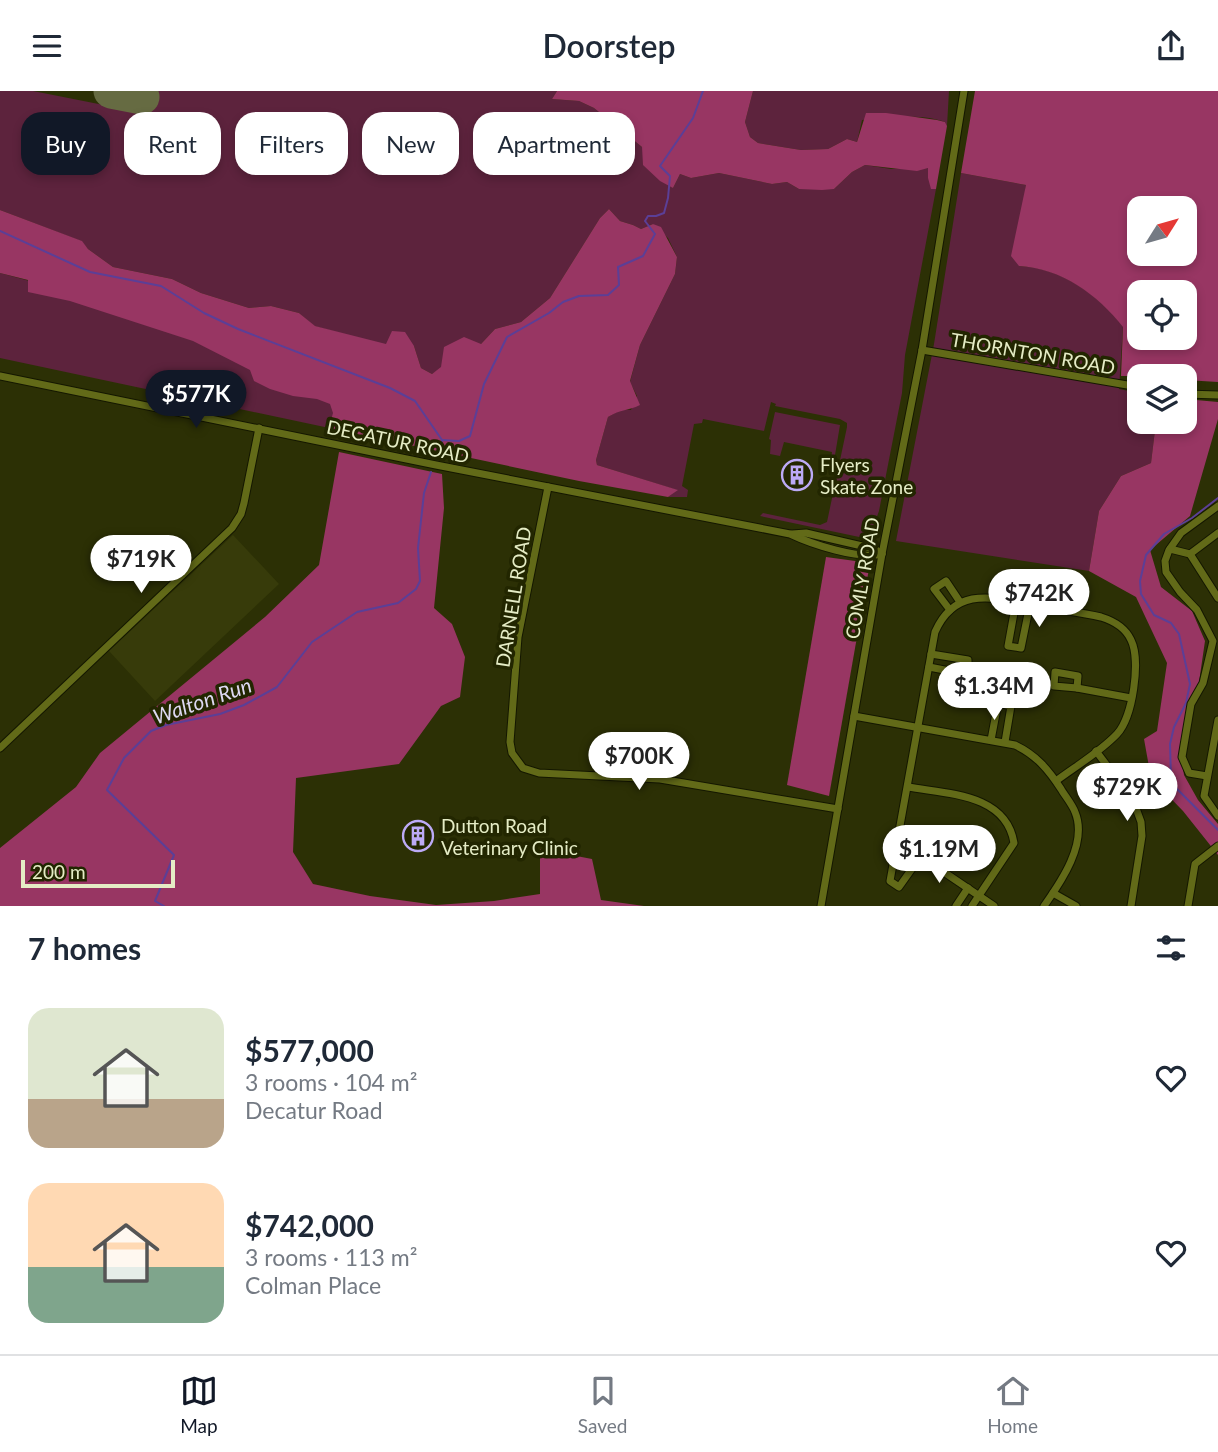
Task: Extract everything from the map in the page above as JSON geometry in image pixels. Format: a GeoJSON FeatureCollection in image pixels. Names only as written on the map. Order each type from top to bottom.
{"type":"FeatureCollection","features":[{"type":"Feature","properties":{"kind":"street","name":"COMLY ROAD"},"geometry":{"type":"LineString","coordinates":[[821,906],[882,554],[922,350],[964,91]]}},
{"type":"Feature","properties":{"kind":"street","name":"THORNTON ROAD"},"geometry":{"type":"LineString","coordinates":[[922,350],[1127,385]]}},
{"type":"Feature","properties":{"kind":"street","name":"DECATUR ROAD"},"geometry":{"type":"LineString","coordinates":[[0,376],[548,487],[790,534],[806,533],[875,549],[882,554]]}},
{"type":"Feature","properties":{"kind":"street"},"geometry":{"type":"LineString","coordinates":[[1197,394],[1218,395]]}},
{"type":"Feature","properties":{"kind":"street"},"geometry":{"type":"LineString","coordinates":[[0,748],[232,528],[243,508],[259,428]]}},
{"type":"Feature","properties":{"kind":"street","name":"DARNELL ROAD"},"geometry":{"type":"LineString","coordinates":[[548,487],[518,638],[512,753],[523,768],[530,771],[660,779],[838,809]]}},
{"type":"Feature","properties":{"kind":"street"},"geometry":{"type":"LineString","coordinates":[[1208,776],[1189,773],[1182,757],[1191,704],[1202,688],[1213,641],[1197,610],[1166,572],[1165,561],[1181,533],[1218,506]]}},
{"type":"Feature","properties":{"kind":"street"},"geometry":{"type":"LineString","coordinates":[[1190,554],[1218,533]]}},
{"type":"Feature","properties":{"kind":"street"},"geometry":{"type":"LineString","coordinates":[[1170,549],[1190,554],[1218,598]]}},
{"type":"Feature","properties":{"kind":"street"},"geometry":{"type":"LineString","coordinates":[[950,610],[934,589],[946,581],[960,603]]}},
{"type":"Feature","properties":{"kind":"street"},"geometry":{"type":"LineString","coordinates":[[921,856],[899,887],[890,881],[935,632],[950,610],[960,603],[986,597],[1016,601],[1101,617],[1111,620],[1126,631],[1135,649],[1136,658],[1130,711],[1125,724],[1118,734],[1056,781]]}},
{"type":"Feature","properties":{"kind":"street"},"geometry":{"type":"LineString","coordinates":[[1016,601],[1008,646],[1021,648],[1030,604]]}},
{"type":"Feature","properties":{"kind":"street"},"geometry":{"type":"LineString","coordinates":[[929,667],[968,672],[968,660],[931,654]]}},
{"type":"Feature","properties":{"kind":"street"},"geometry":{"type":"LineString","coordinates":[[1077,688],[1131,698]]}},
{"type":"Feature","properties":{"kind":"street"},"geometry":{"type":"LineString","coordinates":[[992,740],[998,703],[1011,706],[1005,742]]}},
{"type":"Feature","properties":{"kind":"street"},"geometry":{"type":"LineString","coordinates":[[854,716],[1015,744],[1045,765],[1075,811],[1077,821],[1069,868],[1044,906]]}},
{"type":"Feature","properties":{"kind":"street"},"geometry":{"type":"LineString","coordinates":[[1218,720],[1205,799],[1218,816]]}},
{"type":"Feature","properties":{"kind":"street"},"geometry":{"type":"LineString","coordinates":[[1097,751],[1133,800],[1141,822],[1142,836],[1132,906]]}},
{"type":"Feature","properties":{"kind":"street"},"geometry":{"type":"LineString","coordinates":[[908,787],[982,801],[990,806],[1006,825],[1014,843],[972,906]]}},
{"type":"Feature","properties":{"kind":"street"},"geometry":{"type":"LineString","coordinates":[[898,841],[994,906]]}},
{"type":"Feature","properties":{"kind":"street"},"geometry":{"type":"LineString","coordinates":[[1188,906],[1195,864],[1218,846]]}},
{"type":"Feature","properties":{"kind":"street"},"geometry":{"type":"LineString","coordinates":[[956,906],[968,888]]}},
{"type":"Feature","properties":{"kind":"street"},"geometry":{"type":"LineString","coordinates":[[1053,893],[1076,906]]}},
{"type":"Feature","properties":{"kind":"shaded area"},"geometry":{"type":"Polygon","coordinates":[[[0,91],[33,91],[139,112],[144,91],[557,91],[552,99],[579,101],[599,112],[473,112],[473,175],[635,175],[635,141],[673,188],[680,174],[691,178],[719,173],[772,184],[787,182],[799,189],[834,189],[852,172],[865,165],[891,169],[929,168],[936,189],[879,511],[871,533],[864,538],[760,516],[763,513],[820,525],[827,522],[847,427],[847,423],[840,419],[775,406],[776,404],[771,402],[764,431],[703,419],[702,423],[694,424],[682,486],[688,490],[687,497],[668,497],[677,490],[597,465],[608,417],[621,409],[631,410],[637,396],[630,382],[640,345],[675,274],[677,257],[668,238],[653,224],[641,229],[620,221],[609,209],[600,218],[550,298],[521,322],[495,329],[481,344],[432,374],[421,368],[414,346],[386,345],[336,332],[314,326],[299,313],[271,306],[249,308],[201,293],[172,279],[113,267],[81,241],[0,210],[0,91]]]}},
{"type":"Feature","properties":{"kind":"shaded area"},"geometry":{"type":"Polygon","coordinates":[[[557,91],[753,91],[745,122],[750,137],[758,143],[801,150],[828,149],[847,139],[857,142],[866,113],[937,120],[945,122],[947,126],[936,189],[931,189],[928,168],[917,171],[865,165],[852,172],[834,189],[799,189],[787,182],[772,184],[719,173],[691,178],[680,174],[673,188],[660,181],[643,165],[642,147],[635,141],[635,112],[599,112],[579,101],[552,99],[557,91]]]}},
{"type":"Feature","properties":{"kind":"shaded area"},"geometry":{"type":"Polygon","coordinates":[[[753,91],[949,91],[947,126],[945,122],[925,118],[862,120],[857,142],[847,139],[828,149],[801,150],[758,143],[750,137],[745,122],[753,91]]]}},
{"type":"Feature","properties":{"kind":"shaded area"},"geometry":{"type":"Polygon","coordinates":[[[975,91],[1218,91],[1218,382],[1197,381],[1197,364],[1127,364],[1127,376],[1121,376],[1123,327],[1113,315],[1077,285],[1049,272],[1019,266],[1011,256],[1026,185],[961,173],[975,91]]]}},
{"type":"Feature","properties":{"kind":"shaded area"},"geometry":{"type":"Polygon","coordinates":[[[961,173],[1026,185],[1019,266],[1064,277],[1090,293],[1123,326],[1119,389],[1127,391],[1127,434],[1155,434],[1151,463],[1121,476],[1099,511],[1089,571],[896,541],[934,344],[961,173]]]}},
{"type":"Feature","properties":{"kind":"shaded area"},"geometry":{"type":"Polygon","coordinates":[[[609,209],[620,221],[641,229],[653,224],[661,227],[677,257],[675,274],[640,345],[630,381],[640,405],[608,417],[597,465],[678,490],[668,497],[334,429],[330,424],[333,413],[330,404],[270,389],[254,381],[250,370],[193,341],[70,301],[28,292],[28,280],[0,273],[0,210],[82,241],[88,249],[113,267],[172,279],[201,293],[249,308],[271,306],[299,313],[315,326],[386,344],[392,331],[405,332],[414,346],[421,368],[432,374],[441,367],[444,347],[464,337],[481,344],[495,329],[521,322],[550,298],[600,218],[609,209]]]}},
{"type":"Feature","properties":{"kind":"shaded area"},"geometry":{"type":"Polygon","coordinates":[[[0,273],[70,292],[220,342],[338,402],[334,429],[0,358],[0,273]]]}},
{"type":"Feature","properties":{"kind":"shaded area"},"geometry":{"type":"Polygon","coordinates":[[[1197,400],[1218,402],[1218,419],[1190,516],[1150,550],[1161,587],[1192,611],[1205,641],[1199,682],[1180,747],[1184,775],[1198,800],[1218,824],[1218,855],[1183,811],[1151,778],[1144,739],[1157,731],[1167,663],[1136,597],[1089,571],[1099,511],[1121,476],[1151,463],[1155,434],[1197,434],[1197,400]]]}},
{"type":"Feature","properties":{"kind":"shaded area"},"geometry":{"type":"Polygon","coordinates":[[[775,412],[840,425],[834,461],[831,460],[832,452],[784,442],[780,456],[770,454],[769,439],[775,412]]]}},
{"type":"Feature","properties":{"kind":"shaded area"},"geometry":{"type":"Polygon","coordinates":[[[339,452],[442,474],[444,508],[434,608],[452,624],[465,657],[460,697],[441,706],[399,764],[296,778],[293,852],[313,884],[370,896],[436,905],[494,901],[540,894],[540,849],[592,859],[601,900],[644,906],[0,906],[0,848],[76,787],[100,753],[265,617],[319,565],[339,452]]]}},
{"type":"Feature","properties":{"kind":"shaded area"},"geometry":{"type":"Polygon","coordinates":[[[233,535],[279,584],[155,701],[109,651],[233,535]]]}},
{"type":"Feature","properties":{"kind":"shaded area"},"geometry":{"type":"Polygon","coordinates":[[[826,557],[870,563],[829,796],[787,785],[826,557]]]}},
{"type":"Feature","properties":{"kind":"waterway"},"geometry":{"type":"LineString","coordinates":[[442,440],[459,441],[470,436],[484,384],[507,337],[563,302],[579,296],[608,295],[619,285],[618,267],[643,256],[655,234],[645,221],[648,216],[664,213],[668,198],[670,176],[660,166],[693,118],[703,91]]}},
{"type":"Feature","properties":{"kind":"waterway","name":"Walton Run"},"geometry":{"type":"LineString","coordinates":[[0,231],[90,272],[161,286],[204,313],[238,329],[390,388],[415,401],[442,440]]}},
{"type":"Feature","properties":{"kind":"waterway","name":"Walton Run"},"geometry":{"type":"LineString","coordinates":[[438,452],[442,441]]}},
{"type":"Feature","properties":{"kind":"waterway","name":"Walton Run"},"geometry":{"type":"LineString","coordinates":[[164,906],[155,901],[174,855],[107,790],[124,758],[151,731],[166,725],[220,714],[244,705],[277,687],[312,642],[357,612],[398,603],[416,589],[420,581],[418,548],[424,493],[431,472]]}},
{"type":"Feature","properties":{"kind":"waterway"},"geometry":{"type":"LineString","coordinates":[[1218,498],[1192,518],[1164,534],[1146,555],[1140,581],[1141,594],[1154,615],[1171,623],[1179,634],[1190,684],[1186,703],[1174,727],[1170,744],[1171,778],[1175,787],[1218,830]]}},
{"type":"Feature","properties":{"kind":"taxiway"},"geometry":{"type":"LineString","coordinates":[[134,96],[135,91]]}},
{"type":"Feature","properties":{"kind":"runway"},"geometry":{"type":"LineString","coordinates":[[111,91],[142,97]]}},
{"type":"Feature","properties":{"kind":"place","name":"Flyers Skate Zone"},"geometry":{"type":"Point","coordinates":[797,475]}},
{"type":"Feature","properties":{"kind":"place","name":"Dutton Road Veterinary Clinic"},"geometry":{"type":"Point","coordinates":[418,836]}}]}
